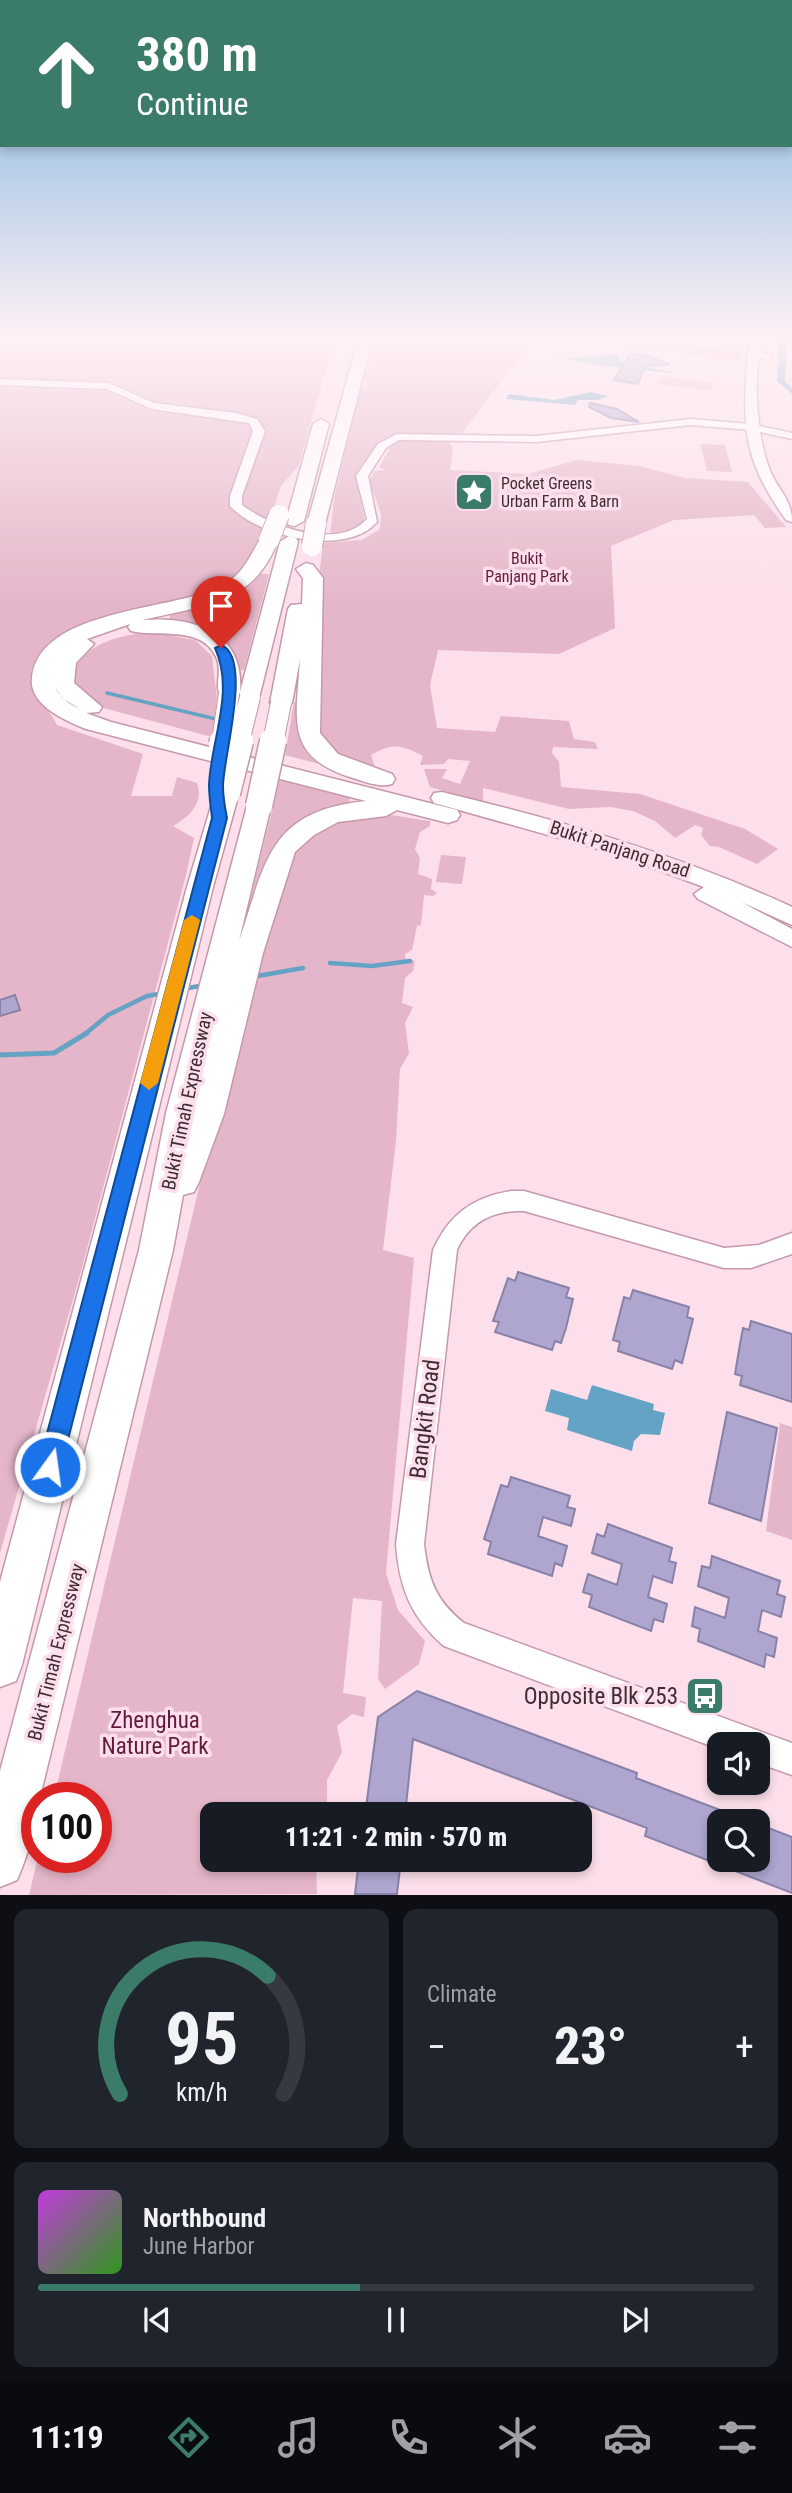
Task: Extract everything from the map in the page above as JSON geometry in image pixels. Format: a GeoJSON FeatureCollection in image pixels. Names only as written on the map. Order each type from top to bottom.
{"type":"FeatureCollection","features":[{"type":"Feature","properties":{"kind":"highway","name":"Bukit Timah Expressway"},"geometry":{"type":"LineString","coordinates":[[0,1665],[185,948],[221,799],[240,695],[279,541],[321,425]]}},
{"type":"Feature","properties":{"kind":"highway"},"geometry":{"type":"LineString","coordinates":[[235,952],[259,806],[306,569],[340,425]]}},
{"type":"Feature","properties":{"kind":"highway"},"geometry":{"type":"LineString","coordinates":[[279,541],[251,574],[224,593],[204,601],[113,621],[68,640],[46,661],[42,673],[43,687],[61,708],[103,727],[445,807]]}},
{"type":"Feature","properties":{"kind":"highway"},"geometry":{"type":"LineString","coordinates":[[306,569],[313,578],[308,733],[344,785]]}},
{"type":"Feature","properties":{"kind":"highway"},"geometry":{"type":"LineString","coordinates":[[240,695],[221,648],[205,636],[166,626],[116,630],[94,638],[71,653],[62,671],[63,683],[70,693],[92,708],[118,718],[344,785],[385,808],[445,807]]}},
{"type":"Feature","properties":{"kind":"highway"},"geometry":{"type":"LineString","coordinates":[[235,952],[283,850],[344,785]]}},
{"type":"Feature","properties":{"kind":"highway","name":"Bukit Timah Expressway"},"geometry":{"type":"LineString","coordinates":[[0,1863],[235,952]]}},
{"type":"Feature","properties":{"kind":"main road"},"geometry":{"type":"LineString","coordinates":[[758,425],[763,475],[792,517]]}},
{"type":"Feature","properties":{"kind":"main road"},"geometry":{"type":"LineString","coordinates":[[758,429],[770,462],[792,500]]}},
{"type":"Feature","properties":{"kind":"main road","name":"Bukit Panjang Road"},"geometry":{"type":"LineString","coordinates":[[445,807],[650,856],[715,880],[792,917]]}},
{"type":"Feature","properties":{"kind":"main road","name":"Bukit Panjang Road"},"geometry":{"type":"LineString","coordinates":[[445,807],[644,869],[709,895],[792,939]]}},
{"type":"Feature","properties":{"kind":"street"},"geometry":{"type":"LineString","coordinates":[[256,425],[259,431],[236,496],[236,506],[248,516],[323,539],[352,536],[371,524],[373,519],[362,477],[384,443],[397,437],[536,439],[649,425]]}},
{"type":"Feature","properties":{"kind":"street"},"geometry":{"type":"LineString","coordinates":[[717,425],[758,429],[792,436]]}},
{"type":"Feature","properties":{"kind":"street","name":"Bangkit Road"},"geometry":{"type":"LineString","coordinates":[[717,1732],[455,1635],[434,1619],[421,1601],[412,1573],[410,1544],[445,1250],[450,1236],[472,1214],[508,1200],[524,1201],[724,1258],[745,1260],[762,1257],[792,1243]]}},
{"type":"Feature","properties":{"kind":"street"},"geometry":{"type":"LineString","coordinates":[[770,1751],[792,1759]]}},
{"type":"Feature","properties":{"kind":"green space"},"geometry":{"type":"Polygon","coordinates":[[[0,425],[310,425],[299,465],[281,486],[265,534],[241,572],[216,590],[63,636],[42,654],[33,670],[32,688],[57,725],[143,754],[131,796],[172,796],[177,777],[197,783],[199,797],[190,813],[173,826],[194,838],[186,875],[80,1275],[0,1553],[0,425]]]}},
{"type":"Feature","properties":{"kind":"green space"},"geometry":{"type":"Polygon","coordinates":[[[352,425],[468,425],[462,433],[400,435],[380,446],[356,477],[365,522],[357,530],[330,536],[334,498],[352,425]]]}},
{"type":"Feature","properties":{"kind":"green space","name":"Bukit Panjang Park"},"geometry":{"type":"Polygon","coordinates":[[[394,441],[449,441],[453,449],[450,470],[528,474],[577,460],[639,466],[685,478],[748,482],[786,527],[765,528],[754,515],[674,520],[611,546],[615,628],[559,654],[438,650],[430,685],[437,728],[495,732],[501,716],[569,721],[574,739],[595,742],[598,749],[553,747],[552,753],[559,762],[561,787],[640,794],[745,829],[778,849],[757,864],[719,847],[710,846],[701,835],[703,828],[695,825],[675,838],[655,821],[633,811],[611,807],[569,809],[483,788],[483,802],[430,787],[424,769],[447,769],[442,778],[460,784],[470,761],[448,759],[444,764],[420,765],[423,756],[403,747],[385,748],[371,755],[377,773],[337,760],[313,727],[318,584],[323,543],[362,540],[380,529],[381,514],[369,480],[375,471],[385,470],[379,467],[394,441]]]}},
{"type":"Feature","properties":{"kind":"green space"},"geometry":{"type":"Polygon","coordinates":[[[700,444],[725,445],[732,472],[707,471],[700,444]]]}},
{"type":"Feature","properties":{"kind":"green space"},"geometry":{"type":"Polygon","coordinates":[[[256,574],[269,574],[244,670],[237,670],[229,651],[212,638],[170,622],[170,614],[207,604],[256,574]]]}},
{"type":"Feature","properties":{"kind":"green space"},"geometry":{"type":"Polygon","coordinates":[[[151,632],[195,640],[212,656],[217,699],[212,737],[96,706],[72,681],[82,658],[91,650],[114,639],[151,632]]]}},
{"type":"Feature","properties":{"kind":"green space"},"geometry":{"type":"Polygon","coordinates":[[[294,702],[299,703],[322,760],[319,764],[285,755],[294,702]]]}},
{"type":"Feature","properties":{"kind":"green space"},"geometry":{"type":"Polygon","coordinates":[[[280,778],[350,795],[349,806],[308,821],[242,933],[280,778]]]}},
{"type":"Feature","properties":{"kind":"green space","name":"Zhenghua Nature Park"},"geometry":{"type":"Polygon","coordinates":[[[384,814],[430,821],[430,826],[420,832],[415,849],[420,858],[418,874],[432,879],[431,889],[437,893],[433,896],[424,895],[421,925],[417,926],[412,950],[405,954],[405,958],[415,961],[413,971],[405,978],[402,1003],[413,1007],[405,1023],[409,1053],[400,1069],[396,1141],[383,1250],[414,1258],[386,1573],[398,1610],[425,1641],[419,1664],[385,1689],[378,1679],[382,1601],[353,1598],[343,1693],[366,1697],[364,1717],[352,1714],[337,1726],[342,1752],[327,1780],[327,1802],[200,1802],[200,1872],[316,1872],[317,1894],[29,1895],[34,1873],[112,1873],[112,1782],[58,1782],[216,1116],[287,857],[325,823],[384,814]]]}},
{"type":"Feature","properties":{"kind":"green space"},"geometry":{"type":"Polygon","coordinates":[[[441,855],[466,857],[462,884],[436,882],[441,855]]]}},
{"type":"Feature","properties":{"kind":"green space"},"geometry":{"type":"Polygon","coordinates":[[[780,1423],[792,1427],[792,1540],[766,1531],[780,1423]]]}},
{"type":"Feature","properties":{"kind":"water"},"geometry":{"type":"Polygon","coordinates":[[[592,1385],[654,1404],[653,1410],[665,1413],[660,1435],[641,1434],[634,1441],[632,1451],[567,1430],[569,1418],[545,1411],[551,1389],[587,1400],[592,1385]]]}},
{"type":"Feature","properties":{"kind":"building"},"geometry":{"type":"Polygon","coordinates":[[[15,995],[20,1010],[0,1016],[0,1000],[15,995]]]}},
{"type":"Feature","properties":{"kind":"building"},"geometry":{"type":"Polygon","coordinates":[[[518,1272],[569,1288],[566,1297],[573,1299],[566,1328],[561,1343],[555,1341],[552,1350],[495,1332],[499,1322],[493,1321],[508,1278],[515,1281],[518,1272]]]}},
{"type":"Feature","properties":{"kind":"building"},"geometry":{"type":"Polygon","coordinates":[[[633,1290],[689,1307],[687,1317],[693,1319],[682,1363],[675,1360],[672,1369],[618,1351],[620,1342],[613,1340],[624,1297],[630,1299],[633,1290]]]}},
{"type":"Feature","properties":{"kind":"building"},"geometry":{"type":"Polygon","coordinates":[[[751,1321],[792,1334],[792,1402],[740,1385],[742,1376],[735,1374],[740,1344],[743,1328],[749,1330],[751,1321]]]}},
{"type":"Feature","properties":{"kind":"building"},"geometry":{"type":"Polygon","coordinates":[[[727,1412],[777,1428],[761,1521],[709,1503],[727,1412]]]}},
{"type":"Feature","properties":{"kind":"building"},"geometry":{"type":"Polygon","coordinates":[[[511,1477],[570,1496],[567,1507],[575,1509],[571,1526],[543,1517],[538,1536],[567,1546],[562,1566],[555,1563],[552,1576],[488,1554],[491,1542],[484,1539],[501,1485],[508,1487],[511,1477]]]}},
{"type":"Feature","properties":{"kind":"building"},"geometry":{"type":"Polygon","coordinates":[[[608,1524],[672,1548],[669,1561],[676,1563],[672,1583],[653,1576],[648,1597],[667,1604],[663,1622],[654,1619],[651,1631],[589,1607],[592,1595],[583,1592],[588,1574],[617,1585],[622,1564],[592,1553],[597,1534],[604,1537],[608,1524]]]}},
{"type":"Feature","properties":{"kind":"building"},"geometry":{"type":"Polygon","coordinates":[[[712,1556],[780,1581],[777,1594],[785,1597],[781,1617],[762,1610],[758,1631],[777,1638],[774,1657],[766,1654],[764,1667],[698,1641],[700,1629],[692,1626],[695,1607],[725,1618],[729,1598],[698,1586],[702,1566],[710,1568],[712,1556]]]}},
{"type":"Feature","properties":{"kind":"building"},"geometry":{"type":"Polygon","coordinates":[[[417,1691],[637,1773],[636,1778],[717,1809],[707,1809],[707,1860],[645,1836],[647,1828],[592,1807],[592,1802],[579,1802],[413,1739],[406,1802],[367,1802],[378,1717],[417,1691]]]}},
{"type":"Feature","properties":{"kind":"building"},"geometry":{"type":"Polygon","coordinates":[[[770,1829],[792,1837],[792,1893],[738,1872],[770,1872],[770,1829]]]}},
{"type":"Feature","properties":{"kind":"building"},"geometry":{"type":"Polygon","coordinates":[[[358,1872],[400,1872],[397,1894],[355,1894],[358,1872]]]}},
{"type":"Feature","properties":{"kind":"waterway"},"geometry":{"type":"LineString","coordinates":[[107,693],[216,719]]}},
{"type":"Feature","properties":{"kind":"waterway"},"geometry":{"type":"LineString","coordinates":[[330,963],[372,966],[410,961]]}},
{"type":"Feature","properties":{"kind":"waterway"},"geometry":{"type":"LineString","coordinates":[[252,977],[303,968]]}},
{"type":"Feature","properties":{"kind":"waterway"},"geometry":{"type":"LineString","coordinates":[[183,989],[205,985]]}},
{"type":"Feature","properties":{"kind":"waterway"},"geometry":{"type":"LineString","coordinates":[[85,1034],[108,1015],[147,996],[164,993]]}},
{"type":"Feature","properties":{"kind":"waterway"},"geometry":{"type":"LineString","coordinates":[[0,1055],[54,1053],[85,1034]]}},
{"type":"Feature","properties":{"kind":"slow traffic"},"geometry":{"type":"LineString","coordinates":[[149,1083],[192,920]]}},
{"type":"Feature","properties":{"kind":"place","name":"Pocket Greens Urban Farm & Barn"},"geometry":{"type":"Point","coordinates":[474,492]}},
{"type":"Feature","properties":{"kind":"place","name":"Opposite Blk 253"},"geometry":{"type":"Point","coordinates":[705,1696]}},
{"type":"Feature","properties":{"kind":"route"},"geometry":{"type":"LineString","coordinates":[[50,1467],[219,818],[216,785],[230,667],[221,648]]}}]}
